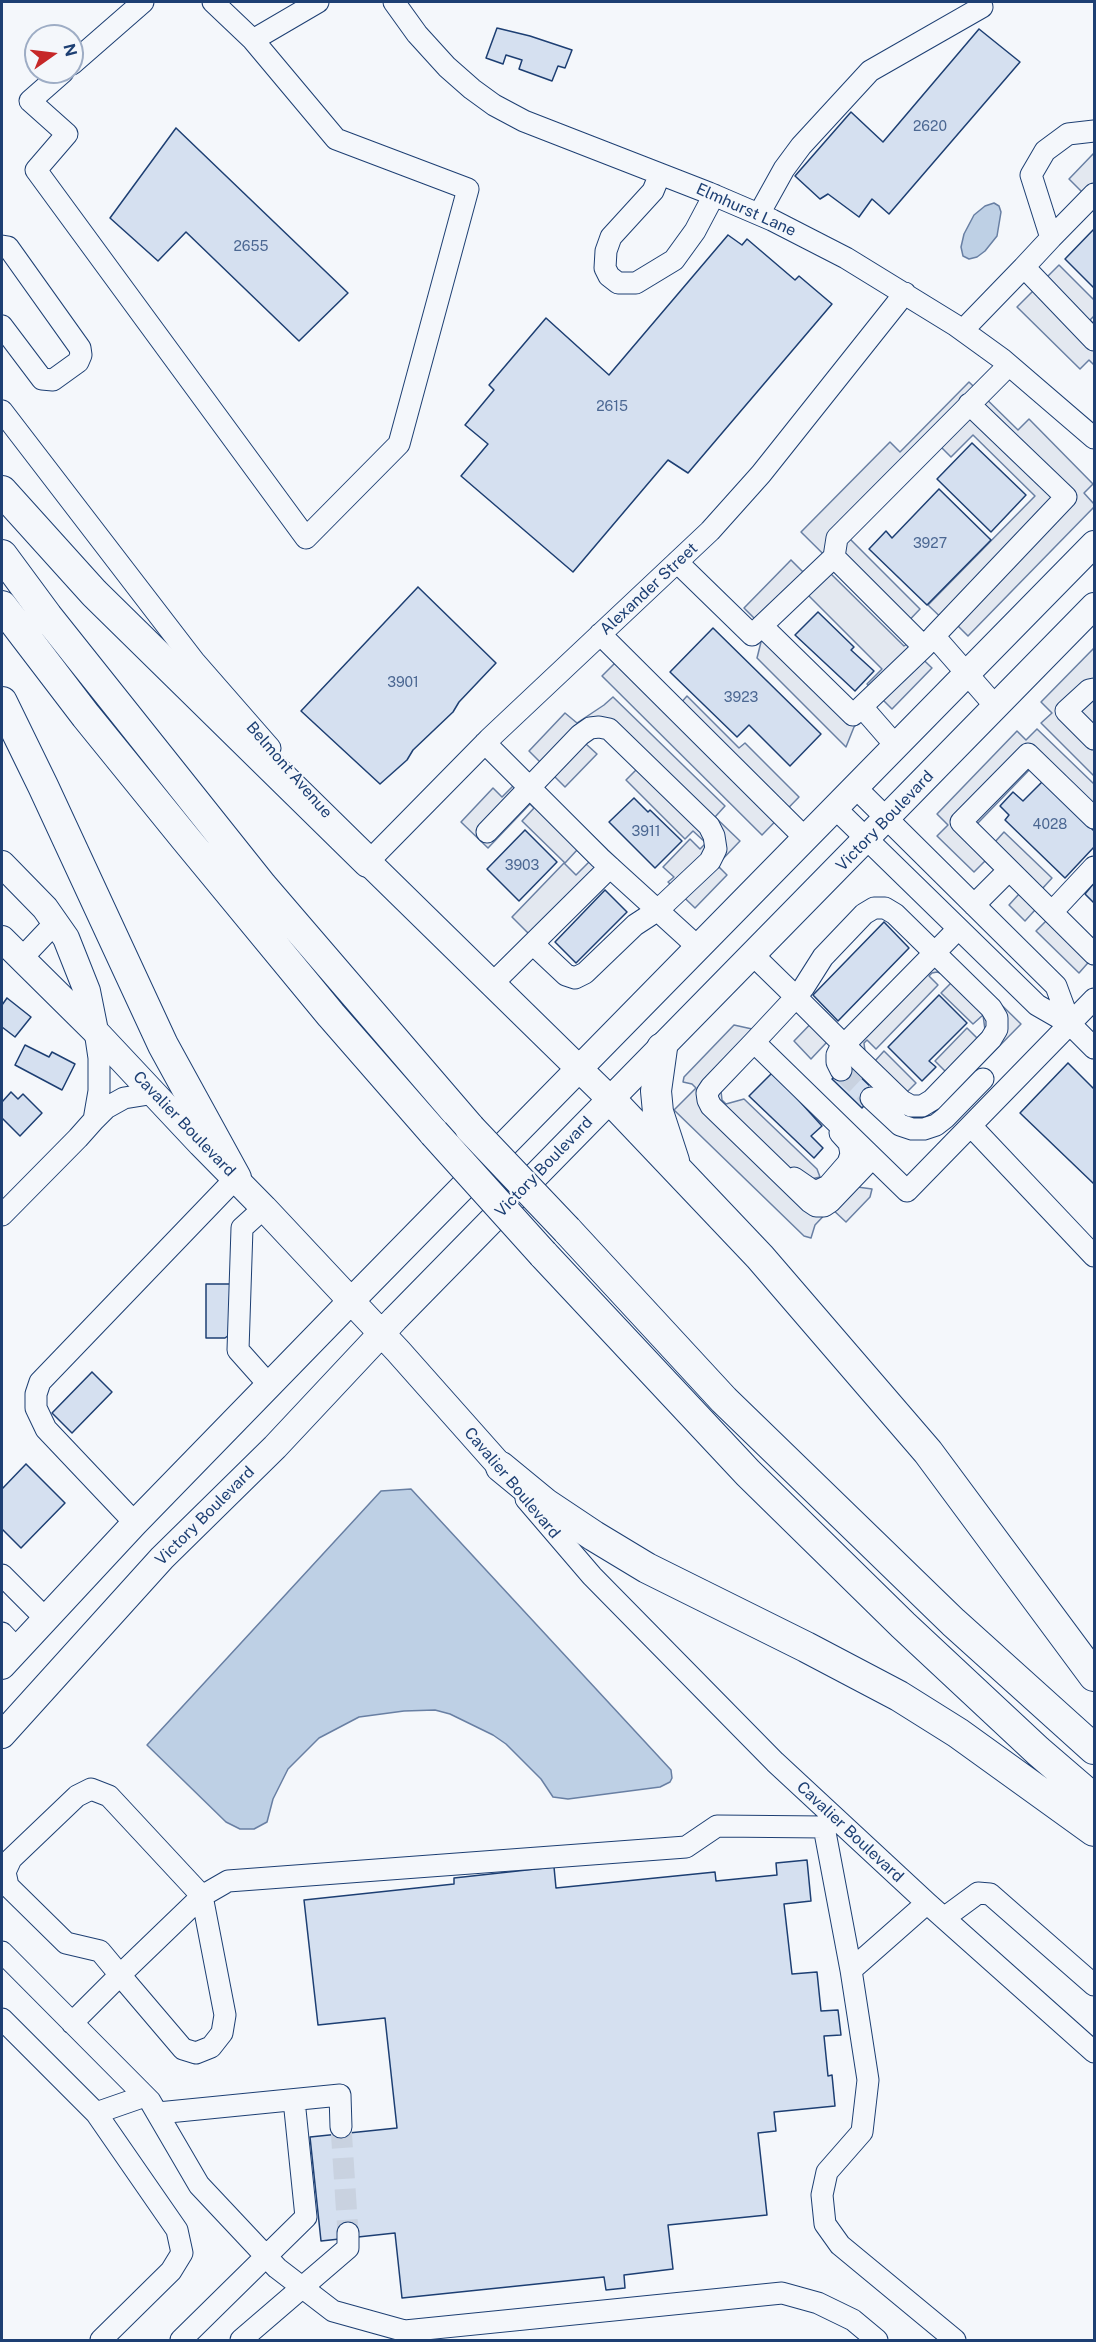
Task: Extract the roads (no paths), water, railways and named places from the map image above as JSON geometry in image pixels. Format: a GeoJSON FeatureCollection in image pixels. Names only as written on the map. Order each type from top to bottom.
{"type":"FeatureCollection","features":[{"type":"Feature","properties":{"kind":"highway"},"geometry":{"type":"LineString","coordinates":[[2,491],[94,593],[368,862]]}},
{"type":"Feature","properties":{"kind":"highway"},"geometry":{"type":"LineString","coordinates":[[2,555],[47,616],[262,886],[470,1128],[724,1400],[953,1622],[1095,1749]]}},
{"type":"Feature","properties":{"kind":"highway"},"geometry":{"type":"LineString","coordinates":[[2,606],[86,716],[331,1015],[543,1254],[748,1473],[903,1625],[1038,1750],[1095,1799]]}},
{"type":"Feature","properties":{"kind":"highway"},"geometry":{"type":"LineString","coordinates":[[2,702],[163,1045],[236,1178]]}},
{"type":"Feature","properties":{"kind":"highway"},"geometry":{"type":"LineString","coordinates":[[662,1048],[656,1091],[658,1112],[677,1169]]}},
{"type":"Feature","properties":{"kind":"highway"},"geometry":{"type":"LineString","coordinates":[[610,1100],[760,1257],[928,1452],[1095,1676]]}},
{"type":"Feature","properties":{"kind":"highway"},"geometry":{"type":"LineString","coordinates":[[501,1467],[546,1504],[647,1568],[899,1696],[958,1733],[1095,1831]]}},
{"type":"Feature","properties":{"kind":"main road"},"geometry":{"type":"LineString","coordinates":[[7,1649],[45,1618],[351,1300],[1095,544]]}},
{"type":"Feature","properties":{"kind":"main road","name":"Victory Boulevard"},"geometry":{"type":"LineString","coordinates":[[2,1736],[162,1558],[275,1447],[610,1100],[1095,606]]}},
{"type":"Feature","properties":{"kind":"main road","name":"Belmont Avenue"},"geometry":{"type":"LineString","coordinates":[[368,862],[610,1100]]}},
{"type":"Feature","properties":{"kind":"main road"},"geometry":{"type":"LineString","coordinates":[[2,864],[45,908],[56,923],[72,953],[87,991],[95,1031]]}},
{"type":"Feature","properties":{"kind":"main road","name":"Cavalier Boulevard"},"geometry":{"type":"LineString","coordinates":[[2,939],[95,1031],[236,1178],[351,1300],[501,1467]]}},
{"type":"Feature","properties":{"kind":"street"},"geometry":{"type":"LineString","coordinates":[[84,54],[143,2]]}},
{"type":"Feature","properties":{"kind":"street"},"geometry":{"type":"LineString","coordinates":[[49,84],[30,101],[67,134],[36,170],[306,538],[399,444],[468,189],[336,139],[253,40],[213,2]]}},
{"type":"Feature","properties":{"kind":"street"},"geometry":{"type":"LineString","coordinates":[[253,40],[318,2]]}},
{"type":"Feature","properties":{"kind":"street","name":"Elmhurst Lane"},"geometry":{"type":"LineString","coordinates":[[394,2],[417,34],[447,67],[494,105],[524,121],[759,214],[846,258],[963,330],[1009,365],[1095,438]]}},
{"type":"Feature","properties":{"kind":"street"},"geometry":{"type":"LineString","coordinates":[[759,214],[784,169],[801,146],[870,72],[982,7]]}},
{"type":"Feature","properties":{"kind":"street"},"geometry":{"type":"LineString","coordinates":[[1051,238],[1031,175],[1045,151],[1068,134],[1095,131]]}},
{"type":"Feature","properties":{"kind":"street"},"geometry":{"type":"LineString","coordinates":[[660,174],[653,191],[611,237],[608,244],[605,268],[609,276],[618,283],[636,283],[674,260],[695,231],[714,195]]}},
{"type":"Feature","properties":{"kind":"street"},"geometry":{"type":"LineString","coordinates":[[963,330],[1095,194]]}},
{"type":"Feature","properties":{"kind":"street"},"geometry":{"type":"LineString","coordinates":[[2,246],[8,248],[80,348],[81,356],[78,362],[53,380],[47,381],[42,379],[5,337]]}},
{"type":"Feature","properties":{"kind":"street"},"geometry":{"type":"LineString","coordinates":[[1024,267],[1095,340]]}},
{"type":"Feature","properties":{"kind":"street","name":"Alexander Street"},"geometry":{"type":"LineString","coordinates":[[368,862],[485,743],[710,531],[761,474],[905,293]]}},
{"type":"Feature","properties":{"kind":"street"},"geometry":{"type":"LineString","coordinates":[[677,562],[752,635],[834,557],[837,538],[1009,365]]}},
{"type":"Feature","properties":{"kind":"street"},"geometry":{"type":"LineString","coordinates":[[858,711],[929,642],[1065,497],[969,404]]}},
{"type":"Feature","properties":{"kind":"street","name":"Belmont Avenue"},"geometry":{"type":"LineString","coordinates":[[2,411],[194,662],[294,774],[368,862]]}},
{"type":"Feature","properties":{"kind":"street"},"geometry":{"type":"LineString","coordinates":[[834,557],[968,674],[996,707]]}},
{"type":"Feature","properties":{"kind":"street"},"geometry":{"type":"LineString","coordinates":[[762,626],[896,746]]}},
{"type":"Feature","properties":{"kind":"street"},"geometry":{"type":"LineString","coordinates":[[600,634],[806,838]]}},
{"type":"Feature","properties":{"kind":"street"},"geometry":{"type":"LineString","coordinates":[[1095,689],[1089,690],[1066,711],[1095,739]]}},
{"type":"Feature","properties":{"kind":"street"},"geometry":{"type":"LineString","coordinates":[[487,832],[580,735],[590,728],[609,729],[709,826],[714,836],[716,849],[710,861],[657,910],[634,925],[585,973],[575,978],[566,975],[533,944]]}},
{"type":"Feature","properties":{"kind":"street"},"geometry":{"type":"LineString","coordinates":[[485,743],[610,867],[699,948]]}},
{"type":"Feature","properties":{"kind":"street"},"geometry":{"type":"LineString","coordinates":[[1095,818],[1028,753],[962,822],[1095,954]]}},
{"type":"Feature","properties":{"kind":"street"},"geometry":{"type":"LineString","coordinates":[[855,788],[1056,986],[1070,1024]]}},
{"type":"Feature","properties":{"kind":"street"},"geometry":{"type":"LineString","coordinates":[[835,808],[1037,1005],[1070,1024],[1095,1048]]}},
{"type":"Feature","properties":{"kind":"street"},"geometry":{"type":"LineString","coordinates":[[492,984],[610,867]]}},
{"type":"Feature","properties":{"kind":"street"},"geometry":{"type":"LineString","coordinates":[[1052,912],[1095,867]]}},
{"type":"Feature","properties":{"kind":"street"},"geometry":{"type":"LineString","coordinates":[[974,905],[1009,870]]}},
{"type":"Feature","properties":{"kind":"street"},"geometry":{"type":"LineString","coordinates":[[753,955],[796,997],[844,1045],[902,1101],[911,1106],[922,1106],[932,1100],[992,1039],[997,1029],[997,1018],[991,1008],[895,914],[885,908],[874,908],[864,914],[823,957],[796,997],[707,1093],[711,1106],[816,1206],[824,1206],[830,1202],[872,1158]]}},
{"type":"Feature","properties":{"kind":"street"},"geometry":{"type":"LineString","coordinates":[[22,958],[56,923]]}},
{"type":"Feature","properties":{"kind":"street"},"geometry":{"type":"LineString","coordinates":[[841,1070],[837,1062],[837,1055],[844,1045],[958,929]]}},
{"type":"Feature","properties":{"kind":"street"},"geometry":{"type":"LineString","coordinates":[[754,1042],[907,1191],[1095,999]]}},
{"type":"Feature","properties":{"kind":"street"},"geometry":{"type":"LineString","coordinates":[[94,1120],[99,1092],[99,1058],[95,1031]]}},
{"type":"Feature","properties":{"kind":"street"},"geometry":{"type":"LineString","coordinates":[[967,1064],[1000,1096]]}},
{"type":"Feature","properties":{"kind":"street"},"geometry":{"type":"LineString","coordinates":[[757,1151],[810,1189],[817,1191],[828,1186],[848,1163],[851,1154],[849,1143],[788,1084],[783,1070]]}},
{"type":"Feature","properties":{"kind":"street"},"geometry":{"type":"LineString","coordinates":[[870,1098],[900,1125],[912,1129],[924,1129],[936,1125],[945,1118],[983,1079]]}},
{"type":"Feature","properties":{"kind":"street"},"geometry":{"type":"LineString","coordinates":[[2,1215],[106,1108],[124,1098],[155,1093]]}},
{"type":"Feature","properties":{"kind":"street"},"geometry":{"type":"LineString","coordinates":[[971,1126],[1095,1256]]}},
{"type":"Feature","properties":{"kind":"street"},"geometry":{"type":"LineString","coordinates":[[135,1523],[46,1429],[36,1408],[36,1394],[40,1382],[236,1178]]}},
{"type":"Feature","properties":{"kind":"street"},"geometry":{"type":"LineString","coordinates":[[264,1208],[242,1228],[238,1350],[270,1386]]}},
{"type":"Feature","properties":{"kind":"street","name":"Cavalier Boulevard"},"geometry":{"type":"LineString","coordinates":[[501,1467],[545,1523],[592,1576],[776,1762],[829,1821],[927,1903],[1095,2052]]}},
{"type":"Feature","properties":{"kind":"street"},"geometry":{"type":"LineString","coordinates":[[2,1575],[45,1618]]}},
{"type":"Feature","properties":{"kind":"street"},"geometry":{"type":"LineString","coordinates":[[91,1789],[109,1796],[202,1896],[225,2014],[222,2033],[211,2047],[196,2053],[183,2049],[120,1975],[100,1951],[66,1943],[8,1886],[4,1872],[11,1859],[77,1796],[91,1789]]}},
{"type":"Feature","properties":{"kind":"street"},"geometry":{"type":"LineString","coordinates":[[72,2023],[202,1896],[228,1881],[686,1847],[717,1826],[829,1821],[868,2080],[862,2132],[827,2172],[822,2195],[825,2224],[840,2245],[955,2340]]}},
{"type":"Feature","properties":{"kind":"street"},"geometry":{"type":"LineString","coordinates":[[944,1918],[978,1893],[990,1894],[1095,1985]]}},
{"type":"Feature","properties":{"kind":"street"},"geometry":{"type":"LineString","coordinates":[[851,1970],[927,1903]]}},
{"type":"Feature","properties":{"kind":"street"},"geometry":{"type":"LineString","coordinates":[[2,1952],[152,2104],[199,2185],[266,2256],[333,2312],[405,2336],[782,2293],[818,2302],[853,2320],[877,2340]]}},
{"type":"Feature","properties":{"kind":"street"},"geometry":{"type":"LineString","coordinates":[[2,2019],[96,2113],[177,2230],[182,2253],[171,2271],[101,2340]]}},
{"type":"Feature","properties":{"kind":"street"},"geometry":{"type":"LineString","coordinates":[[96,2113],[152,2104],[294,2100],[340,2096],[341,2127]]}},
{"type":"Feature","properties":{"kind":"street"},"geometry":{"type":"LineString","coordinates":[[181,2340],[306,2217],[294,2100]]}},
{"type":"Feature","properties":{"kind":"street"},"geometry":{"type":"LineString","coordinates":[[241,2340],[301,2286],[348,2248],[348,2233]]}},
{"type":"Feature","properties":{"kind":"water"},"geometry":{"type":"Polygon","coordinates":[[[994,203],[999,206],[1001,212],[997,236],[977,257],[969,259],[963,256],[961,247],[964,234],[974,215],[985,206],[994,203]]]}},
{"type":"Feature","properties":{"kind":"water"},"geometry":{"type":"Polygon","coordinates":[[[411,1489],[671,1770],[670,1782],[660,1787],[568,1799],[553,1797],[541,1779],[506,1744],[493,1735],[450,1714],[435,1710],[404,1711],[359,1717],[319,1738],[288,1769],[273,1799],[267,1822],[254,1829],[240,1829],[226,1822],[147,1745],[381,1491],[411,1489]]]}},
{"type":"Feature","properties":{"kind":"tunnel"},"geometry":{"type":"LineString","coordinates":[[841,1070],[871,1098]]}},
{"type":"Feature","properties":{"kind":"tunnel"},"geometry":{"type":"LineString","coordinates":[[341,2127],[348,2233]]}}]}
